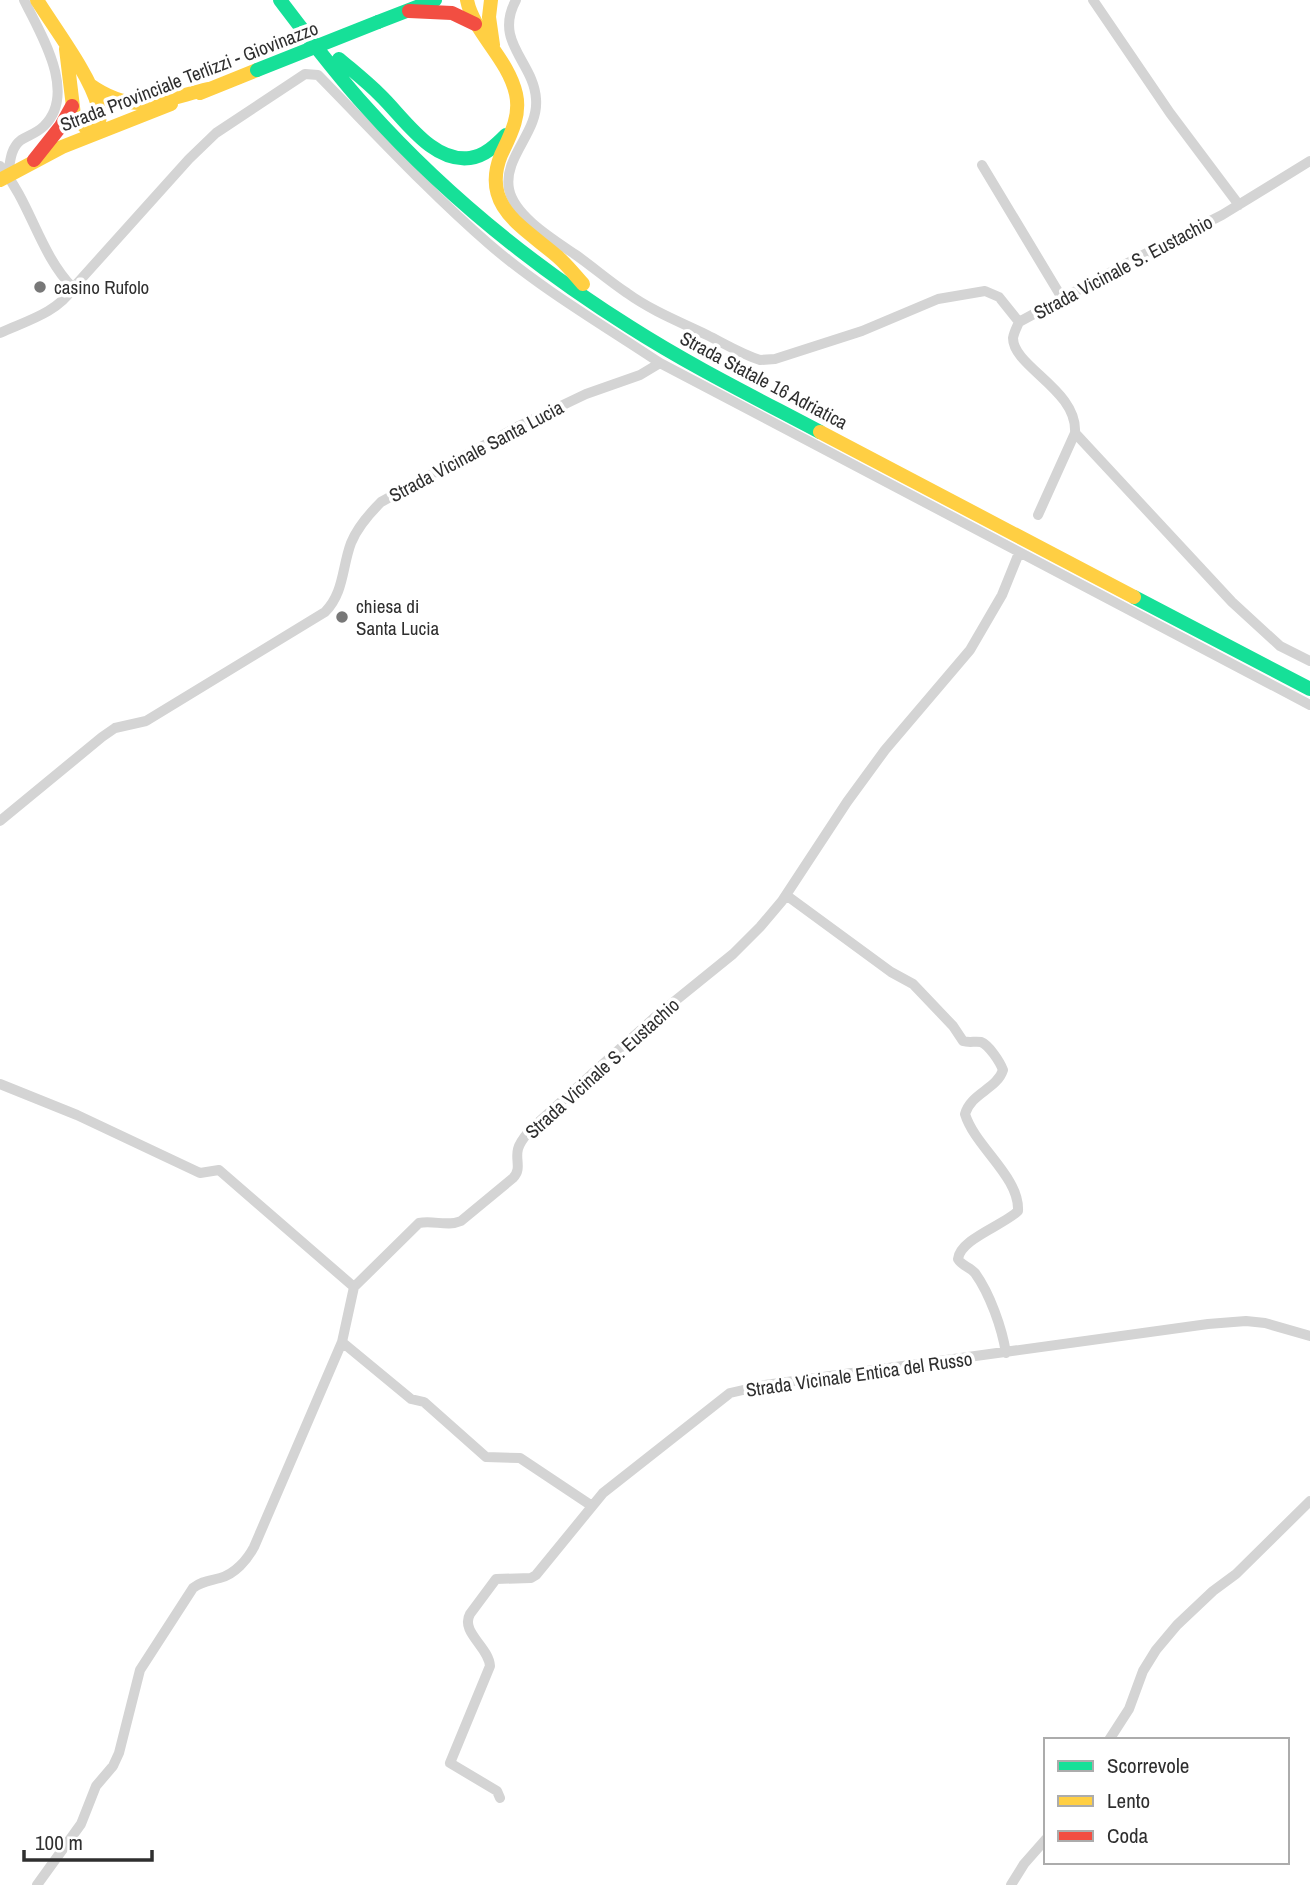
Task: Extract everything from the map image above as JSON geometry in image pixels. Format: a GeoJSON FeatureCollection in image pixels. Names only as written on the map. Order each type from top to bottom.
{"type":"FeatureCollection","features":[{"type":"Feature","properties":{"kind":"main road"},"geometry":{"type":"LineString","coordinates":[[37,0],[90,85],[99,107],[97,133],[79,122],[72,106],[66,48]]}},
{"type":"Feature","properties":{"kind":"main road","name":"Strada Statale 16 Adriatica"},"geometry":{"type":"LineString","coordinates":[[280,0],[327,62],[417,162],[501,237],[604,312],[689,363],[1310,689]]}},
{"type":"Feature","properties":{"kind":"main road","name":"Strada Statale 16 Adriatica"},"geometry":{"type":"LineString","coordinates":[[294,0],[391,120],[439,167],[522,239],[583,284],[692,352],[1310,676]]}},
{"type":"Feature","properties":{"kind":"main road","name":"Strada Provinciale Terlizzi - Giovinazzo"},"geometry":{"type":"LineString","coordinates":[[3,174],[97,133],[435,0]]}},
{"type":"Feature","properties":{"kind":"main road"},"geometry":{"type":"LineString","coordinates":[[467,0],[470,14],[494,48],[516,96],[516,113],[494,174],[494,188],[499,202],[509,217],[560,259],[583,284]]}},
{"type":"Feature","properties":{"kind":"main road"},"geometry":{"type":"LineString","coordinates":[[488,3],[494,48]]}},
{"type":"Feature","properties":{"kind":"main road"},"geometry":{"type":"LineString","coordinates":[[409,11],[456,13],[478,27]]}},
{"type":"Feature","properties":{"kind":"main road"},"geometry":{"type":"LineString","coordinates":[[339,59],[386,100],[424,140],[444,153],[476,158],[494,149],[511,130]]}},
{"type":"Feature","properties":{"kind":"main road"},"geometry":{"type":"LineString","coordinates":[[90,85],[102,94],[125,103],[144,103],[208,89]]}},
{"type":"Feature","properties":{"kind":"main road"},"geometry":{"type":"LineString","coordinates":[[34,160],[61,126],[72,106]]}},
{"type":"Feature","properties":{"kind":"street"},"geometry":{"type":"LineString","coordinates":[[23,0],[54,66],[57,97],[55,109],[48,122],[19,142],[3,174],[43,246],[73,288]]}},
{"type":"Feature","properties":{"kind":"street"},"geometry":{"type":"LineString","coordinates":[[516,0],[509,30],[537,100],[531,124],[510,168],[508,178],[511,198],[516,208],[543,231],[628,294],[660,313],[760,360],[787,356],[862,331],[938,299],[985,290],[999,297],[1019,322]]}},
{"type":"Feature","properties":{"kind":"street"},"geometry":{"type":"LineString","coordinates":[[1093,0],[1170,113],[1239,205]]}},
{"type":"Feature","properties":{"kind":"street"},"geometry":{"type":"LineString","coordinates":[[0,333],[50,311],[66,299],[189,159],[216,134],[305,74],[318,75],[424,184],[491,246],[660,363],[1310,705]]}},
{"type":"Feature","properties":{"kind":"street","name":"Strada Vicinale S. Eustachio"},"geometry":{"type":"LineString","coordinates":[[1075,432],[1076,419],[1069,405],[1018,351],[1013,338],[1019,322],[1239,205],[1310,161]]}},
{"type":"Feature","properties":{"kind":"street"},"geometry":{"type":"LineString","coordinates":[[982,165],[1062,298]]}},
{"type":"Feature","properties":{"kind":"street","name":"Strada Vicinale Santa Lucia"},"geometry":{"type":"LineString","coordinates":[[0,821],[54,775],[116,728],[146,720],[325,612],[332,606],[341,586],[350,544],[370,512],[380,502],[530,420],[586,394],[640,376],[660,363]]}},
{"type":"Feature","properties":{"kind":"street"},"geometry":{"type":"LineString","coordinates":[[1038,515],[1075,432],[1232,602],[1280,646],[1310,661]]}},
{"type":"Feature","properties":{"kind":"street","name":"Strada Vicinale S. Eustachio"},"geometry":{"type":"LineString","coordinates":[[354,1287],[419,1223],[428,1221],[453,1224],[461,1221],[513,1178],[519,1169],[517,1150],[531,1129],[654,1018],[733,954],[760,928],[786,895],[885,750],[970,650],[1002,595],[1019,553]]}},
{"type":"Feature","properties":{"kind":"street"},"geometry":{"type":"LineString","coordinates":[[786,895],[891,972],[913,984],[953,1026],[963,1041],[981,1042],[1002,1066],[1001,1077],[971,1102],[965,1114],[1013,1189],[1018,1201],[1018,1211],[971,1241],[958,1253],[958,1259],[973,1271],[982,1287],[999,1324],[1006,1353]]}},
{"type":"Feature","properties":{"kind":"street"},"geometry":{"type":"LineString","coordinates":[[0,1084],[77,1115],[200,1172],[219,1170],[354,1287],[342,1342],[254,1547],[247,1560],[228,1575],[200,1582],[193,1588],[146,1659],[136,1680],[119,1753],[113,1766],[96,1786],[81,1824],[37,1885]]}},
{"type":"Feature","properties":{"kind":"street","name":"Strada Vicinale Entica del Russo"},"geometry":{"type":"LineString","coordinates":[[500,1798],[496,1791],[450,1763],[490,1666],[486,1651],[469,1629],[467,1620],[496,1579],[531,1578],[536,1575],[603,1493],[730,1393],[765,1385],[1208,1324],[1246,1321],[1265,1323],[1310,1336]]}},
{"type":"Feature","properties":{"kind":"street"},"geometry":{"type":"LineString","coordinates":[[342,1342],[411,1399],[424,1402],[486,1457],[520,1458],[592,1506]]}},
{"type":"Feature","properties":{"kind":"street"},"geometry":{"type":"LineString","coordinates":[[1111,1738],[1129,1709],[1143,1671],[1163,1642],[1186,1616],[1236,1574],[1310,1502]]}},
{"type":"Feature","properties":{"kind":"street"},"geometry":{"type":"LineString","coordinates":[[1011,1885],[1024,1864],[1044,1841]]}},
{"type":"Feature","properties":{"kind":"traffic: fast"},"geometry":{"type":"LineString","coordinates":[[280,0],[366,107],[426,169],[490,226],[559,279],[630,327],[820,432]]}},
{"type":"Feature","properties":{"kind":"traffic: fast"},"geometry":{"type":"LineString","coordinates":[[378,22],[435,0]]}},
{"type":"Feature","properties":{"kind":"traffic: fast"},"geometry":{"type":"LineString","coordinates":[[257,70],[378,22]]}},
{"type":"Feature","properties":{"kind":"traffic: fast"},"geometry":{"type":"LineString","coordinates":[[339,59],[375,90],[420,137],[443,154],[456,158],[475,157],[490,150],[506,135]]}},
{"type":"Feature","properties":{"kind":"traffic: fast"},"geometry":{"type":"LineString","coordinates":[[1134,597],[1310,689]]}},
{"type":"Feature","properties":{"kind":"traffic: slow"},"geometry":{"type":"LineString","coordinates":[[37,0],[80,66],[94,94],[99,113],[97,133],[86,128],[74,115],[66,49]]}},
{"type":"Feature","properties":{"kind":"traffic: slow"},"geometry":{"type":"LineString","coordinates":[[467,0],[470,12],[506,69],[516,94],[516,118],[496,173],[496,189],[501,202],[509,215],[558,257],[583,284]]}},
{"type":"Feature","properties":{"kind":"traffic: slow"},"geometry":{"type":"LineString","coordinates":[[491,0],[489,17],[493,45]]}},
{"type":"Feature","properties":{"kind":"traffic: slow"},"geometry":{"type":"LineString","coordinates":[[200,93],[257,70]]}},
{"type":"Feature","properties":{"kind":"traffic: slow"},"geometry":{"type":"LineString","coordinates":[[90,85],[106,95],[134,103],[162,101],[208,89]]}},
{"type":"Feature","properties":{"kind":"traffic: slow"},"geometry":{"type":"LineString","coordinates":[[0,180],[62,147],[171,104]]}},
{"type":"Feature","properties":{"kind":"traffic: slow"},"geometry":{"type":"LineString","coordinates":[[820,432],[1134,597]]}},
{"type":"Feature","properties":{"kind":"traffic: jam"},"geometry":{"type":"LineString","coordinates":[[409,11],[452,13],[475,24]]}},
{"type":"Feature","properties":{"kind":"traffic: jam"},"geometry":{"type":"LineString","coordinates":[[34,160],[61,126],[72,106]]}},
{"type":"Feature","properties":{"kind":"place","name":"casino Rufolo"},"geometry":{"type":"Point","coordinates":[40,287]}},
{"type":"Feature","properties":{"kind":"place","name":"chiesa di Santa Lucia"},"geometry":{"type":"Point","coordinates":[342,617]}}]}
